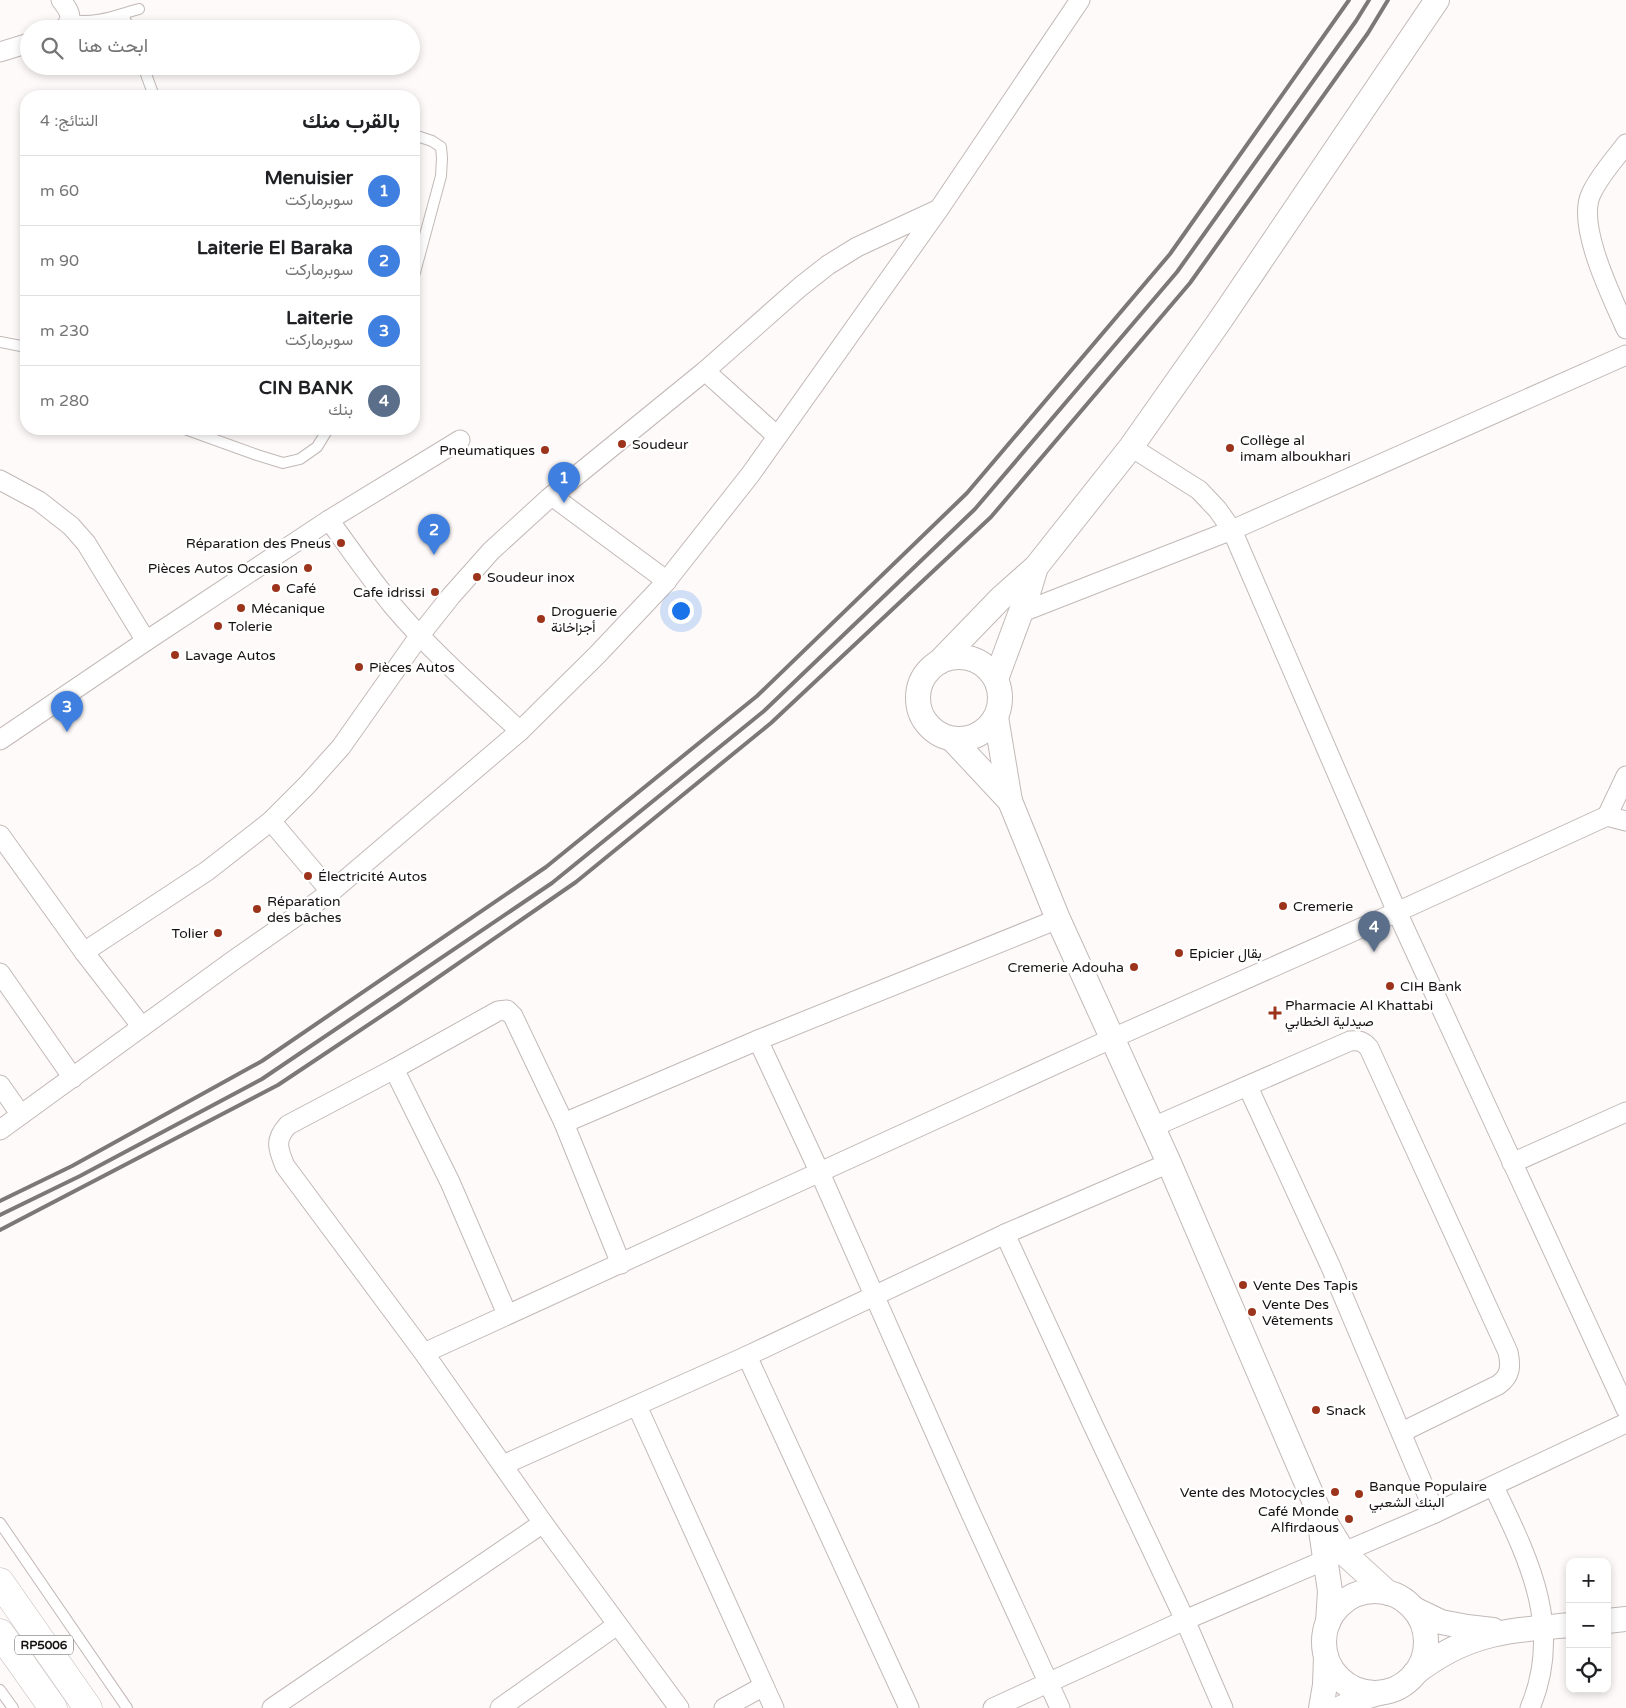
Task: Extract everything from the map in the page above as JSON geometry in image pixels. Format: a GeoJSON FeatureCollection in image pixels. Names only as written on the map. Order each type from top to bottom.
{"type":"FeatureCollection","features":[{"type":"Feature","properties":{"kind":"main road","name":"RP5006"},"geometry":{"type":"LineString","coordinates":[[0,1582],[88,1708]]}},
{"type":"Feature","properties":{"kind":"main road","name":"RP5006"},"geometry":{"type":"LineString","coordinates":[[0,1632],[53,1708]]}},
{"type":"Feature","properties":{"kind":"street"},"geometry":{"type":"LineString","coordinates":[[61,0],[70,14],[68,20]]}},
{"type":"Feature","properties":{"kind":"street"},"geometry":{"type":"LineString","coordinates":[[0,1130],[331,892],[520,732],[597,655],[667,581],[750,475],[939,210],[1080,0]]}},
{"type":"Feature","properties":{"kind":"street"},"geometry":{"type":"LineString","coordinates":[[940,662],[957,657],[975,660],[987,667],[996,680],[1000,690],[1001,701],[996,717],[986,730],[961,740],[952,739],[931,729],[923,718],[918,705],[921,682],[929,670],[940,662],[1001,598],[1036,567],[1131,447],[1219,322],[1437,0]]}},
{"type":"Feature","properties":{"kind":"street"},"geometry":{"type":"LineString","coordinates":[[0,52],[20,46]]}},
{"type":"Feature","properties":{"kind":"street"},"geometry":{"type":"LineString","coordinates":[[1626,144],[1590,195],[1588,210],[1590,234],[1601,270],[1626,329]]}},
{"type":"Feature","properties":{"kind":"street"},"geometry":{"type":"LineString","coordinates":[[84,952],[207,871],[271,821],[307,785],[341,746],[420,635],[451,596],[491,551],[552,496],[705,371],[800,287],[828,265],[857,247],[939,210]]}},
{"type":"Feature","properties":{"kind":"street"},"geometry":{"type":"LineString","coordinates":[[1020,613],[1232,530],[1626,354]]}},
{"type":"Feature","properties":{"kind":"street"},"geometry":{"type":"LineString","coordinates":[[705,371],[777,436]]}},
{"type":"Feature","properties":{"kind":"street"},"geometry":{"type":"LineString","coordinates":[[0,740],[146,640],[329,520],[460,440]]}},
{"type":"Feature","properties":{"kind":"street"},"geometry":{"type":"LineString","coordinates":[[1131,447],[1199,490],[1217,509],[1232,530],[1397,912],[1626,1409]]}},
{"type":"Feature","properties":{"kind":"street"},"geometry":{"type":"LineString","coordinates":[[0,480],[39,501],[71,526],[86,543],[146,640]]}},
{"type":"Feature","properties":{"kind":"street"},"geometry":{"type":"LineString","coordinates":[[552,496],[667,581]]}},
{"type":"Feature","properties":{"kind":"street"},"geometry":{"type":"LineString","coordinates":[[329,520],[376,585],[420,635],[520,732]]}},
{"type":"Feature","properties":{"kind":"street"},"geometry":{"type":"LineString","coordinates":[[996,680],[1036,567]]}},
{"type":"Feature","properties":{"kind":"street"},"geometry":{"type":"LineString","coordinates":[[996,717],[1010,801],[1058,919],[1169,1162],[1336,1557],[1325,1636],[1325,1686],[1321,1708]]}},
{"type":"Feature","properties":{"kind":"street"},"geometry":{"type":"LineString","coordinates":[[952,739],[1010,801]]}},
{"type":"Feature","properties":{"kind":"street"},"geometry":{"type":"LineString","coordinates":[[1607,816],[1626,776]]}},
{"type":"Feature","properties":{"kind":"street"},"geometry":{"type":"LineString","coordinates":[[424,1353],[1113,1038],[1607,816],[1626,821]]}},
{"type":"Feature","properties":{"kind":"street"},"geometry":{"type":"LineString","coordinates":[[271,821],[331,892]]}},
{"type":"Feature","properties":{"kind":"street"},"geometry":{"type":"LineString","coordinates":[[0,835],[7,860],[84,952],[142,1027]]}},
{"type":"Feature","properties":{"kind":"street"},"geometry":{"type":"LineString","coordinates":[[564,1123],[758,1040],[1058,919]]}},
{"type":"Feature","properties":{"kind":"street"},"geometry":{"type":"LineString","coordinates":[[0,973],[73,1078]]}},
{"type":"Feature","properties":{"kind":"street"},"geometry":{"type":"LineString","coordinates":[[621,1264],[564,1123],[513,1016],[506,1010],[498,1011],[288,1125],[280,1133],[278,1142],[285,1166],[424,1353],[544,1523],[679,1708]]}},
{"type":"Feature","properties":{"kind":"street"},"geometry":{"type":"LineString","coordinates":[[758,1040],[820,1173],[968,1507],[1060,1708]]}},
{"type":"Feature","properties":{"kind":"street"},"geometry":{"type":"LineString","coordinates":[[1153,1127],[1350,1041],[1357,1040],[1364,1043],[1374,1056],[1508,1352],[1510,1370],[1505,1380],[1402,1432]]}},
{"type":"Feature","properties":{"kind":"street"},"geometry":{"type":"LineString","coordinates":[[394,1069],[450,1182],[507,1314]]}},
{"type":"Feature","properties":{"kind":"street"},"geometry":{"type":"LineString","coordinates":[[0,1085],[21,1115]]}},
{"type":"Feature","properties":{"kind":"street"},"geometry":{"type":"LineString","coordinates":[[1248,1087],[1330,1265],[1435,1513]]}},
{"type":"Feature","properties":{"kind":"street"},"geometry":{"type":"LineString","coordinates":[[1512,1163],[1626,1112]]}},
{"type":"Feature","properties":{"kind":"street"},"geometry":{"type":"LineString","coordinates":[[503,1465],[747,1356],[1005,1234],[1169,1162]]}},
{"type":"Feature","properties":{"kind":"street"},"geometry":{"type":"LineString","coordinates":[[1005,1234],[1186,1620],[1222,1708]]}},
{"type":"Feature","properties":{"kind":"street"},"geometry":{"type":"LineString","coordinates":[[747,1356],[909,1708]]}},
{"type":"Feature","properties":{"kind":"street"},"geometry":{"type":"LineString","coordinates":[[637,1406],[774,1708]]}},
{"type":"Feature","properties":{"kind":"street"},"geometry":{"type":"LineString","coordinates":[[993,1708],[1186,1620],[1336,1557],[1494,1487],[1626,1423]]}},
{"type":"Feature","properties":{"kind":"street"},"geometry":{"type":"LineString","coordinates":[[1494,1487],[1528,1560],[1537,1592],[1543,1628],[1544,1645],[1541,1668],[1535,1697],[1530,1708]]}},
{"type":"Feature","properties":{"kind":"street"},"geometry":{"type":"LineString","coordinates":[[278,1706],[544,1523]]}},
{"type":"Feature","properties":{"kind":"street"},"geometry":{"type":"LineString","coordinates":[[1336,1557],[1388,1593],[1400,1598],[1414,1609],[1441,1622],[1466,1628],[1510,1631]]}},
{"type":"Feature","properties":{"kind":"street"},"geometry":{"type":"LineString","coordinates":[[1328,1623],[1337,1609],[1356,1595],[1372,1592],[1388,1593]]}},
{"type":"Feature","properties":{"kind":"street"},"geometry":{"type":"LineString","coordinates":[[1414,1609],[1424,1626],[1426,1641],[1421,1665],[1415,1673]]}},
{"type":"Feature","properties":{"kind":"street"},"geometry":{"type":"LineString","coordinates":[[1611,1621],[1626,1619]]}},
{"type":"Feature","properties":{"kind":"street"},"geometry":{"type":"LineString","coordinates":[[500,1708],[617,1624]]}},
{"type":"Feature","properties":{"kind":"street"},"geometry":{"type":"LineString","coordinates":[[1341,1708],[1365,1697],[1402,1685],[1433,1659],[1466,1642],[1487,1635],[1510,1631],[1566,1625]]}},
{"type":"Feature","properties":{"kind":"street"},"geometry":{"type":"LineString","coordinates":[[1325,1649],[1330,1665],[1344,1682],[1360,1690],[1382,1692]]}},
{"type":"Feature","properties":{"kind":"street"},"geometry":{"type":"LineString","coordinates":[[724,1708],[764,1686]]}},
{"type":"Feature","properties":{"kind":"lane"},"geometry":{"type":"LineString","coordinates":[[100,20],[139,9]]}},
{"type":"Feature","properties":{"kind":"lane"},"geometry":{"type":"LineString","coordinates":[[123,14],[125,20]]}},
{"type":"Feature","properties":{"kind":"lane"},"geometry":{"type":"LineString","coordinates":[[146,75],[152,90]]}},
{"type":"Feature","properties":{"kind":"lane"},"geometry":{"type":"LineString","coordinates":[[420,138],[432,141],[441,147],[442,158],[441,176],[420,254]]}},
{"type":"Feature","properties":{"kind":"lane"},"geometry":{"type":"LineString","coordinates":[[0,342],[20,346]]}},
{"type":"Feature","properties":{"kind":"lane"},"geometry":{"type":"LineString","coordinates":[[202,435],[283,463],[300,459],[317,447],[324,435]]}},
{"type":"Feature","properties":{"kind":"lane"},"geometry":{"type":"LineString","coordinates":[[0,1523],[127,1708]]}},
{"type":"Feature","properties":{"kind":"lane"},"geometry":{"type":"LineString","coordinates":[[0,1690],[13,1708]]}},
{"type":"Feature","properties":{"kind":"railway"},"geometry":{"type":"LineString","coordinates":[[0,1201],[72,1166],[262,1061],[546,867],[757,696],[967,493],[1170,254],[1349,0]]}},
{"type":"Feature","properties":{"kind":"railway"},"geometry":{"type":"LineString","coordinates":[[0,1215],[80,1176],[262,1079],[552,883],[764,711],[975,509],[1177,272],[1369,0]]}},
{"type":"Feature","properties":{"kind":"railway"},"geometry":{"type":"LineString","coordinates":[[0,1230],[278,1085],[576,882],[771,723],[991,517],[1190,283],[1368,33],[1388,0]]}},
{"type":"Feature","properties":{"kind":"place","name":"Soudeur"},"geometry":{"type":"Point","coordinates":[622,444]}},
{"type":"Feature","properties":{"kind":"place","name":"Collège al imam alboukhari"},"geometry":{"type":"Point","coordinates":[1230,448]}},
{"type":"Feature","properties":{"kind":"place","name":"Pneumatiques"},"geometry":{"type":"Point","coordinates":[545,450]}},
{"type":"Feature","properties":{"kind":"place","name":"Menuisier"},"geometry":{"type":"Point","coordinates":[564,503]}},
{"type":"Feature","properties":{"kind":"place","name":"Réparation des Pneus"},"geometry":{"type":"Point","coordinates":[341,543]}},
{"type":"Feature","properties":{"kind":"place","name":"Laiterie El Baraka"},"geometry":{"type":"Point","coordinates":[434,555]}},
{"type":"Feature","properties":{"kind":"place","name":"Pièces Autos Occasion"},"geometry":{"type":"Point","coordinates":[308,568]}},
{"type":"Feature","properties":{"kind":"place","name":"Soudeur inox"},"geometry":{"type":"Point","coordinates":[477,577]}},
{"type":"Feature","properties":{"kind":"place","name":"Café"},"geometry":{"type":"Point","coordinates":[276,588]}},
{"type":"Feature","properties":{"kind":"place","name":"Cafe idrissi"},"geometry":{"type":"Point","coordinates":[435,592]}},
{"type":"Feature","properties":{"kind":"place","name":"Mécanique"},"geometry":{"type":"Point","coordinates":[241,608]}},
{"type":"Feature","properties":{"kind":"place","name":"Droguerie أجزاخانة"},"geometry":{"type":"Point","coordinates":[541,619]}},
{"type":"Feature","properties":{"kind":"place","name":"Tolerie"},"geometry":{"type":"Point","coordinates":[218,626]}},
{"type":"Feature","properties":{"kind":"place","name":"Lavage Autos"},"geometry":{"type":"Point","coordinates":[175,655]}},
{"type":"Feature","properties":{"kind":"place","name":"Pièces Autos"},"geometry":{"type":"Point","coordinates":[359,667]}},
{"type":"Feature","properties":{"kind":"place","name":"Laiterie"},"geometry":{"type":"Point","coordinates":[67,732]}},
{"type":"Feature","properties":{"kind":"place","name":"Électricité Autos"},"geometry":{"type":"Point","coordinates":[308,876]}},
{"type":"Feature","properties":{"kind":"place","name":"Cremerie"},"geometry":{"type":"Point","coordinates":[1283,906]}},
{"type":"Feature","properties":{"kind":"place","name":"Réparation des bâches"},"geometry":{"type":"Point","coordinates":[257,909]}},
{"type":"Feature","properties":{"kind":"place","name":"Tolier"},"geometry":{"type":"Point","coordinates":[218,933]}},
{"type":"Feature","properties":{"kind":"place","name":"CIN BANK"},"geometry":{"type":"Point","coordinates":[1374,952]}},
{"type":"Feature","properties":{"kind":"place","name":"Epicier بقال"},"geometry":{"type":"Point","coordinates":[1179,953]}},
{"type":"Feature","properties":{"kind":"place","name":"Cremerie Adouha"},"geometry":{"type":"Point","coordinates":[1134,967]}},
{"type":"Feature","properties":{"kind":"place","name":"CIH Bank"},"geometry":{"type":"Point","coordinates":[1390,986]}},
{"type":"Feature","properties":{"kind":"place","name":"Pharmacie Al Khattabi صيدلية الخطابي"},"geometry":{"type":"Point","coordinates":[1275,1013]}},
{"type":"Feature","properties":{"kind":"place","name":"Vente Des Tapis"},"geometry":{"type":"Point","coordinates":[1243,1285]}},
{"type":"Feature","properties":{"kind":"place","name":"Vente Des Vêtements"},"geometry":{"type":"Point","coordinates":[1252,1312]}},
{"type":"Feature","properties":{"kind":"place","name":"Snack"},"geometry":{"type":"Point","coordinates":[1316,1410]}},
{"type":"Feature","properties":{"kind":"place","name":"Vente des Motocycles"},"geometry":{"type":"Point","coordinates":[1335,1492]}},
{"type":"Feature","properties":{"kind":"place","name":"Banque Populaire البنك الشعبي"},"geometry":{"type":"Point","coordinates":[1359,1494]}},
{"type":"Feature","properties":{"kind":"place","name":"Café Monde Alfirdaous"},"geometry":{"type":"Point","coordinates":[1349,1519]}}]}
